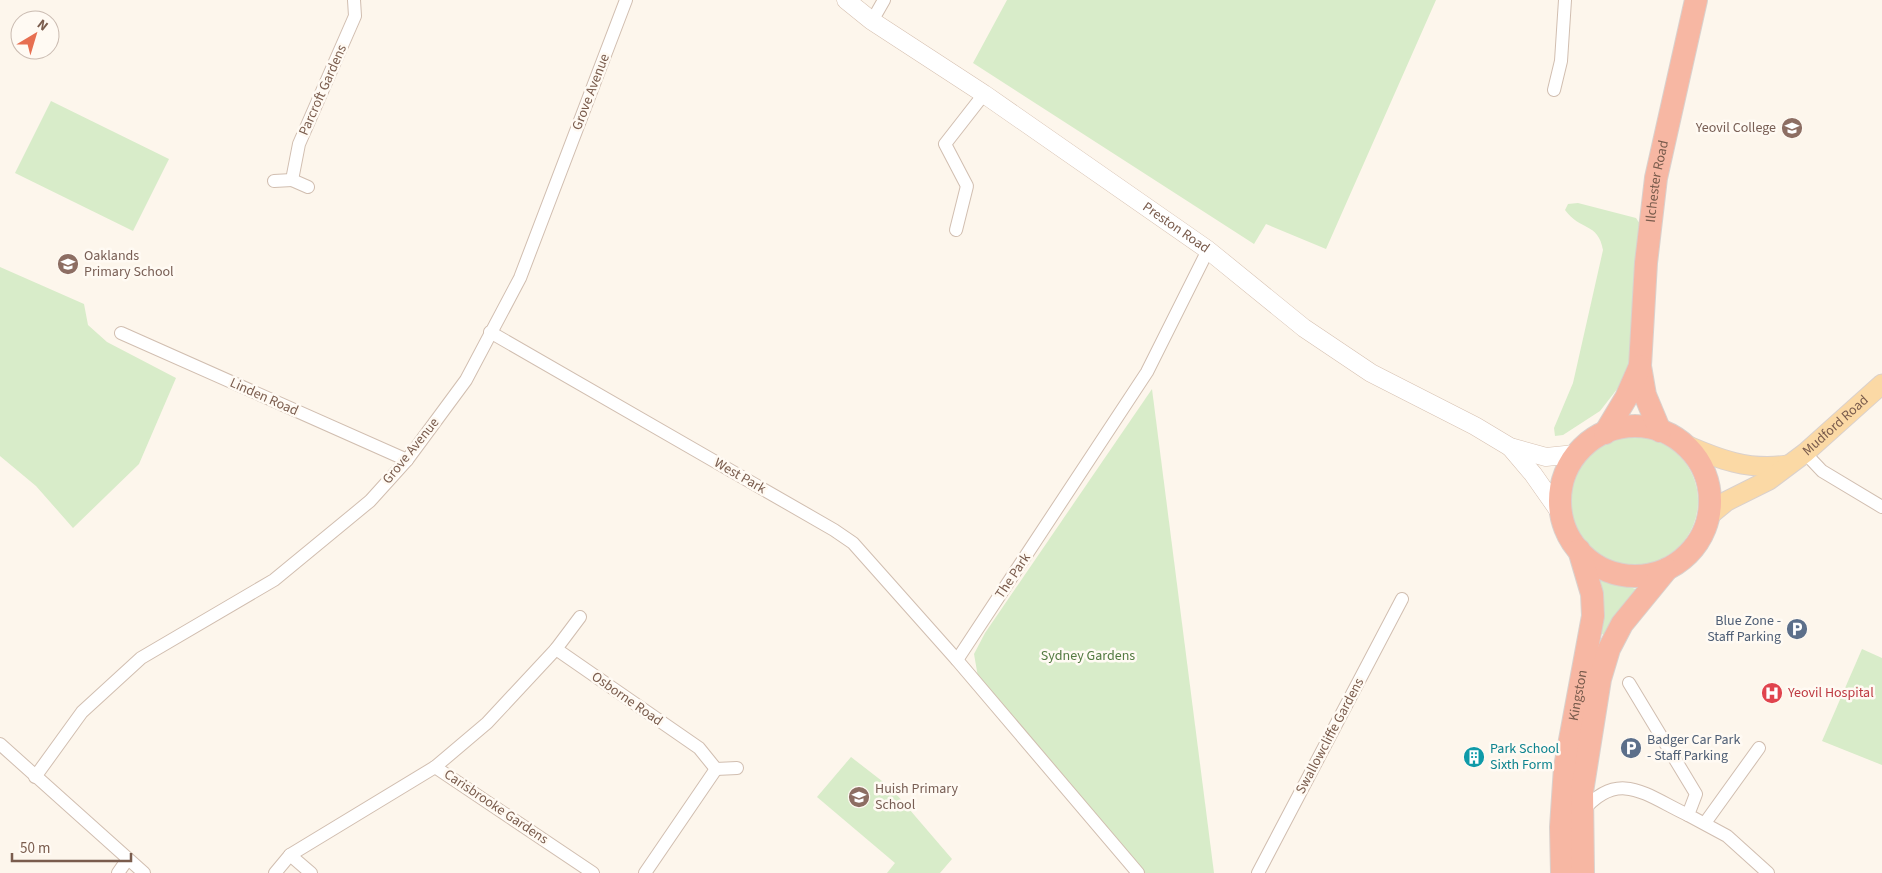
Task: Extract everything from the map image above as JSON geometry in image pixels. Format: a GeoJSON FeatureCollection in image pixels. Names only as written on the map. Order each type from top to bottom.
{"type":"FeatureCollection","features":[{"type":"Feature","properties":{"kind":"highway","name":"Ilchester Road"},"geometry":{"type":"LineString","coordinates":[[1660,431],[1645,395],[1640,366],[1651,208],[1696,0]]}},
{"type":"Feature","properties":{"kind":"highway","name":"Ilchester Road"},"geometry":{"type":"LineString","coordinates":[[1605,432],[1626,398],[1640,366]]}},
{"type":"Feature","properties":{"kind":"highway"},"geometry":{"type":"LineString","coordinates":[[1639,426],[1660,431],[1684,444],[1699,462],[1708,481],[1711,501],[1710,515],[1703,533],[1692,551],[1680,563],[1644,576],[1622,575],[1599,567],[1579,550],[1568,534],[1561,514],[1562,482],[1568,465],[1575,454],[1590,440],[1605,432],[1639,426]]}},
{"type":"Feature","properties":{"kind":"highway","name":"Kingston"},"geometry":{"type":"LineString","coordinates":[[1562,873],[1561,827],[1565,767],[1593,616],[1592,594],[1579,550]]}},
{"type":"Feature","properties":{"kind":"highway","name":"Kingston"},"geometry":{"type":"LineString","coordinates":[[1583,873],[1581,813],[1589,738],[1600,679],[1609,649],[1630,612],[1667,569]]}},
{"type":"Feature","properties":{"kind":"main road","name":"Mudford Road"},"geometry":{"type":"LineString","coordinates":[[1710,515],[1732,498],[1769,480],[1805,453],[1882,384]]}},
{"type":"Feature","properties":{"kind":"main road","name":"Mudford Road"},"geometry":{"type":"LineString","coordinates":[[1684,444],[1721,460],[1754,468],[1787,465]]}},
{"type":"Feature","properties":{"kind":"street","name":"Parcroft Gardens"},"geometry":{"type":"LineString","coordinates":[[292,180],[299,144],[355,16],[354,0]]}},
{"type":"Feature","properties":{"kind":"street","name":"Grove Avenue"},"geometry":{"type":"LineString","coordinates":[[35,777],[82,712],[141,658],[274,580],[370,501],[407,460],[466,380],[520,278],[626,0]]}},
{"type":"Feature","properties":{"kind":"street","name":"Preston Road"},"geometry":{"type":"LineString","coordinates":[[846,0],[872,20],[984,94],[1208,250],[1335,350],[1371,373],[1475,426],[1510,447],[1546,457],[1575,454]]}},
{"type":"Feature","properties":{"kind":"street"},"geometry":{"type":"LineString","coordinates":[[872,20],[884,0]]}},
{"type":"Feature","properties":{"kind":"street"},"geometry":{"type":"LineString","coordinates":[[1554,90],[1561,61],[1565,0]]}},
{"type":"Feature","properties":{"kind":"street"},"geometry":{"type":"LineString","coordinates":[[956,230],[967,186],[945,144],[984,94]]}},
{"type":"Feature","properties":{"kind":"street"},"geometry":{"type":"LineString","coordinates":[[274,181],[292,180],[308,187]]}},
{"type":"Feature","properties":{"kind":"street","name":"The Park"},"geometry":{"type":"LineString","coordinates":[[957,660],[1147,372],[1208,250]]}},
{"type":"Feature","properties":{"kind":"street","name":"West Park"},"geometry":{"type":"LineString","coordinates":[[490,332],[834,530],[863,553],[957,660]]}},
{"type":"Feature","properties":{"kind":"street","name":"Linden Road"},"geometry":{"type":"LineString","coordinates":[[121,333],[407,460]]}},
{"type":"Feature","properties":{"kind":"street","name":"Preston Road"},"geometry":{"type":"LineString","coordinates":[[1510,447],[1533,474],[1561,514]]}},
{"type":"Feature","properties":{"kind":"street"},"geometry":{"type":"LineString","coordinates":[[1805,453],[1822,470],[1882,506]]}},
{"type":"Feature","properties":{"kind":"street","name":"Swallowcliffe Gardens"},"geometry":{"type":"LineString","coordinates":[[1258,873],[1402,599]]}},
{"type":"Feature","properties":{"kind":"street"},"geometry":{"type":"LineString","coordinates":[[436,767],[487,723],[556,649],[580,617]]}},
{"type":"Feature","properties":{"kind":"street","name":"Osborne Road"},"geometry":{"type":"LineString","coordinates":[[556,649],[699,748],[716,769]]}},
{"type":"Feature","properties":{"kind":"street"},"geometry":{"type":"LineString","coordinates":[[957,660],[1138,873]]}},
{"type":"Feature","properties":{"kind":"street"},"geometry":{"type":"LineString","coordinates":[[1629,683],[1632,701],[1696,794],[1688,815]]}},
{"type":"Feature","properties":{"kind":"street"},"geometry":{"type":"LineString","coordinates":[[0,744],[127,860],[144,873]]}},
{"type":"Feature","properties":{"kind":"street"},"geometry":{"type":"LineString","coordinates":[[1705,823],[1759,748]]}},
{"type":"Feature","properties":{"kind":"street","name":"Carisbrooke Gardens"},"geometry":{"type":"LineString","coordinates":[[275,873],[290,856],[436,767],[593,873]]}},
{"type":"Feature","properties":{"kind":"street"},"geometry":{"type":"LineString","coordinates":[[646,873],[716,769],[737,768]]}},
{"type":"Feature","properties":{"kind":"street"},"geometry":{"type":"LineString","coordinates":[[1581,813],[1602,792],[1616,787],[1641,792],[1705,823],[1727,836],[1768,873]]}},
{"type":"Feature","properties":{"kind":"street"},"geometry":{"type":"LineString","coordinates":[[290,856],[311,873]]}},
{"type":"Feature","properties":{"kind":"street"},"geometry":{"type":"LineString","coordinates":[[118,873],[127,860]]}},
{"type":"Feature","properties":{"kind":"green space"},"geometry":{"type":"Polygon","coordinates":[[[1007,0],[1436,0],[1326,249],[1266,224],[1254,244],[973,63],[1007,0]]]}},
{"type":"Feature","properties":{"kind":"green space"},"geometry":{"type":"Polygon","coordinates":[[[51,101],[169,159],[133,231],[15,173],[51,101]]]}},
{"type":"Feature","properties":{"kind":"green space"},"geometry":{"type":"Polygon","coordinates":[[[1578,203],[1636,218],[1640,224],[1630,362],[1621,384],[1600,411],[1563,435],[1555,436],[1554,428],[1573,383],[1603,250],[1597,235],[1571,217],[1565,210],[1568,204],[1578,203]]]}},
{"type":"Feature","properties":{"kind":"green space"},"geometry":{"type":"Polygon","coordinates":[[[0,267],[84,304],[88,325],[107,342],[176,378],[139,464],[73,528],[36,486],[0,456],[0,267]]]}},
{"type":"Feature","properties":{"kind":"green space","name":"Sydney Gardens"},"geometry":{"type":"Polygon","coordinates":[[[1152,389],[1214,873],[1145,873],[978,677],[974,654],[985,633],[1152,389]]]}},
{"type":"Feature","properties":{"kind":"green space"},"geometry":{"type":"Polygon","coordinates":[[[1634,437],[1647,438],[1659,442],[1679,456],[1693,476],[1697,488],[1697,514],[1693,526],[1679,546],[1659,560],[1647,564],[1634,565],[1621,564],[1609,560],[1589,546],[1575,526],[1571,514],[1570,501],[1571,488],[1575,476],[1589,456],[1609,442],[1621,438],[1634,437]]]}},
{"type":"Feature","properties":{"kind":"green space"},"geometry":{"type":"Polygon","coordinates":[[[1601,579],[1636,589],[1621,608],[1606,635],[1600,634],[1597,581],[1601,579]]]}},
{"type":"Feature","properties":{"kind":"green space"},"geometry":{"type":"Polygon","coordinates":[[[1862,649],[1882,658],[1882,765],[1822,741],[1862,649]]]}},
{"type":"Feature","properties":{"kind":"green space"},"geometry":{"type":"Polygon","coordinates":[[[851,757],[891,788],[952,859],[940,873],[887,873],[895,863],[817,797],[851,757]]]}},
{"type":"Feature","properties":{"kind":"place","name":"Yeovil College"},"geometry":{"type":"Point","coordinates":[1792,128]}},
{"type":"Feature","properties":{"kind":"place","name":"Oaklands Primary School"},"geometry":{"type":"Point","coordinates":[68,264]}},
{"type":"Feature","properties":{"kind":"place","name":"Blue Zone - Staff Parking"},"geometry":{"type":"Point","coordinates":[1797,629]}},
{"type":"Feature","properties":{"kind":"place","name":"Yeovil Hospital"},"geometry":{"type":"Point","coordinates":[1772,693]}},
{"type":"Feature","properties":{"kind":"place","name":"Badger Car Park - Staff Parking"},"geometry":{"type":"Point","coordinates":[1631,748]}},
{"type":"Feature","properties":{"kind":"place","name":"Park School Sixth Form"},"geometry":{"type":"Point","coordinates":[1474,757]}},
{"type":"Feature","properties":{"kind":"place","name":"Huish Primary School"},"geometry":{"type":"Point","coordinates":[859,797]}}]}
